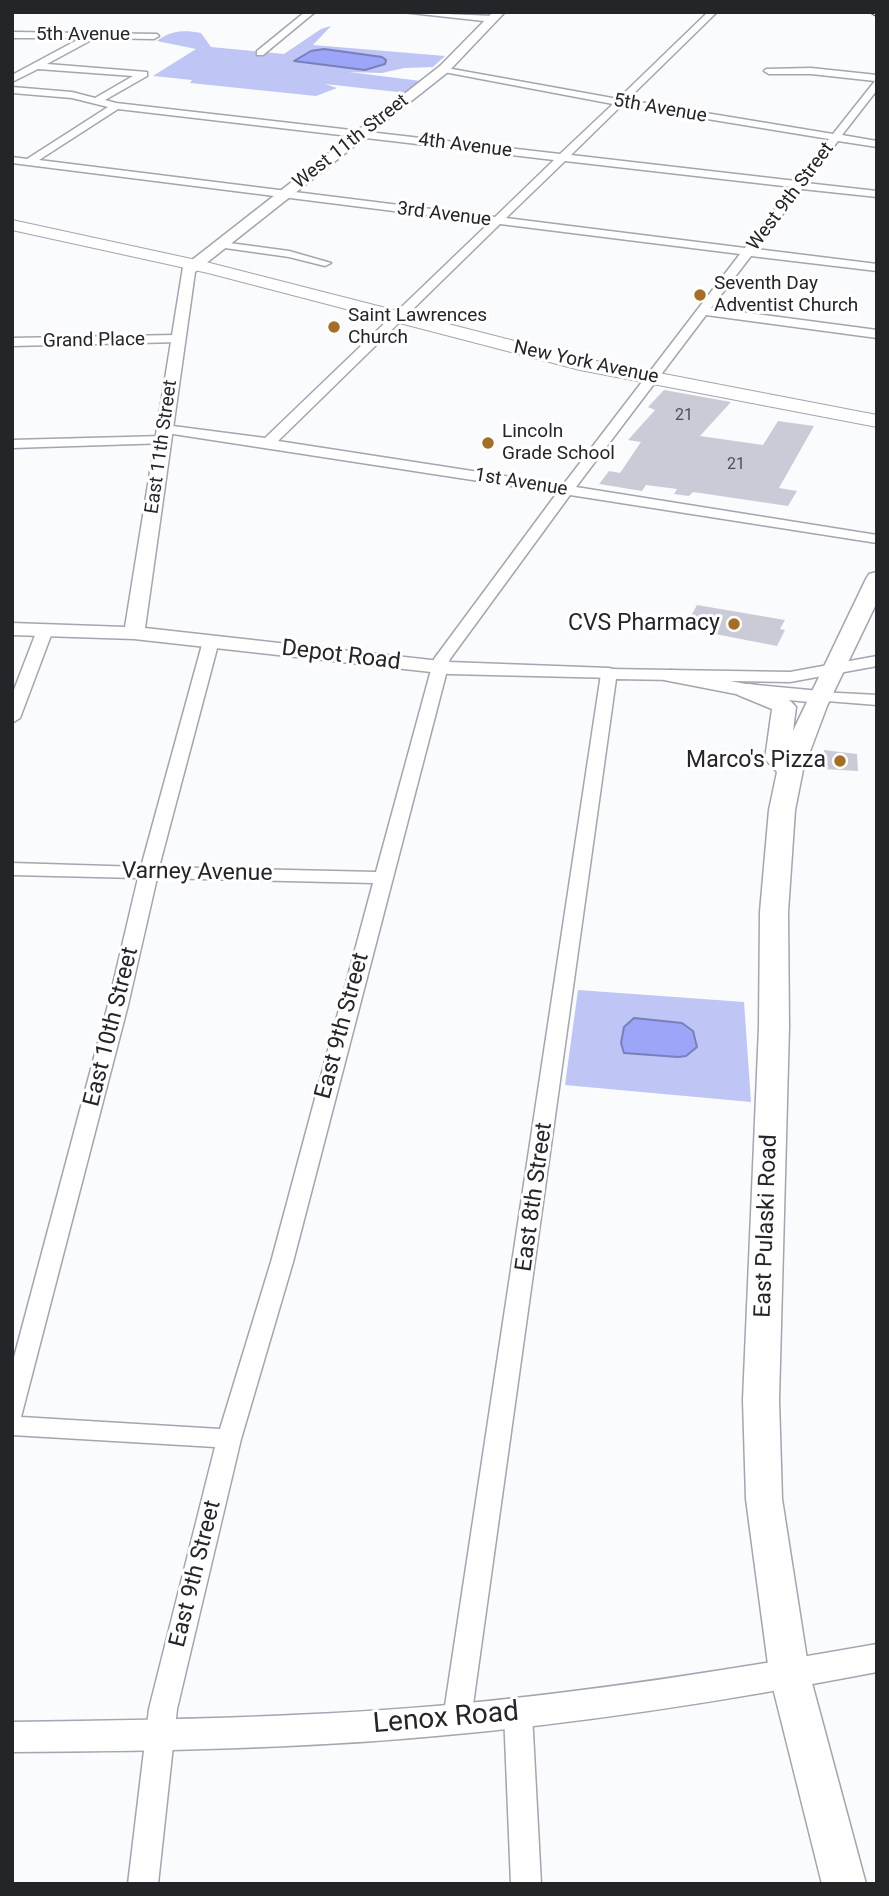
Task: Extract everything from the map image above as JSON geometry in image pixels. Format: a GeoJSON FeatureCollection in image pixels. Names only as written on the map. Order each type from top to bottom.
{"type":"FeatureCollection","features":[{"type":"Feature","properties":{"kind":"main road","name":"New York Avenue"},"geometry":{"type":"LineString","coordinates":[[12,225],[195,264],[580,364],[877,421]]}},
{"type":"Feature","properties":{"kind":"main road","name":"East Pulaski Road"},"geometry":{"type":"LineString","coordinates":[[844,1884],[789,1672],[764,1499],[761,1400],[774,1027],[776,859],[790,771],[825,683],[877,579]]}},
{"type":"Feature","properties":{"kind":"main road"},"geometry":{"type":"LineString","coordinates":[[746,690],[773,699],[784,707],[777,759],[790,771]]}},
{"type":"Feature","properties":{"kind":"street"},"geometry":{"type":"LineString","coordinates":[[260,52],[311,12]]}},
{"type":"Feature","properties":{"kind":"street"},"geometry":{"type":"LineString","coordinates":[[406,12],[496,16]]}},
{"type":"Feature","properties":{"kind":"street"},"geometry":{"type":"LineString","coordinates":[[268,443],[713,12]]}},
{"type":"Feature","properties":{"kind":"street","name":"West 11th Street"},"geometry":{"type":"LineString","coordinates":[[195,264],[443,69],[496,16]]}},
{"type":"Feature","properties":{"kind":"street","name":"5th Avenue"},"geometry":{"type":"LineString","coordinates":[[12,35],[154,36]]}},
{"type":"Feature","properties":{"kind":"street"},"geometry":{"type":"LineString","coordinates":[[12,79],[93,36]]}},
{"type":"Feature","properties":{"kind":"street"},"geometry":{"type":"LineString","coordinates":[[36,66],[144,74],[96,101]]}},
{"type":"Feature","properties":{"kind":"street","name":"5th Avenue"},"geometry":{"type":"LineString","coordinates":[[443,69],[620,102],[877,144]]}},
{"type":"Feature","properties":{"kind":"street"},"geometry":{"type":"LineString","coordinates":[[769,71],[811,71],[877,80]]}},
{"type":"Feature","properties":{"kind":"street","name":"West 9th Street"},"geometry":{"type":"LineString","coordinates":[[654,378],[837,138],[877,80]]}},
{"type":"Feature","properties":{"kind":"street","name":"4th Avenue"},"geometry":{"type":"LineString","coordinates":[[12,90],[72,95],[116,106],[877,194]]}},
{"type":"Feature","properties":{"kind":"street"},"geometry":{"type":"LineString","coordinates":[[30,162],[116,106]]}},
{"type":"Feature","properties":{"kind":"street","name":"3rd Avenue"},"geometry":{"type":"LineString","coordinates":[[12,160],[877,268]]}},
{"type":"Feature","properties":{"kind":"street"},"geometry":{"type":"LineString","coordinates":[[222,245],[289,254],[325,263]]}},
{"type":"Feature","properties":{"kind":"street","name":"East 11th Street"},"geometry":{"type":"LineString","coordinates":[[134,633],[186,273],[195,264]]}},
{"type":"Feature","properties":{"kind":"street"},"geometry":{"type":"LineString","coordinates":[[705,311],[877,334]]}},
{"type":"Feature","properties":{"kind":"street","name":"Grand Place"},"geometry":{"type":"LineString","coordinates":[[12,342],[176,339]]}},
{"type":"Feature","properties":{"kind":"street","name":"East 9th Street"},"geometry":{"type":"LineString","coordinates":[[142,1884],[163,1710],[229,1439],[282,1262],[439,667],[445,653],[566,490],[654,378]]}},
{"type":"Feature","properties":{"kind":"street","name":"1st Avenue"},"geometry":{"type":"LineString","coordinates":[[12,444],[164,435],[268,443],[877,539]]}},
{"type":"Feature","properties":{"kind":"street","name":"Depot Road"},"geometry":{"type":"LineString","coordinates":[[12,629],[134,633],[439,667],[671,676],[790,677],[825,683]]}},
{"type":"Feature","properties":{"kind":"street"},"geometry":{"type":"LineString","coordinates":[[12,718],[45,630]]}},
{"type":"Feature","properties":{"kind":"street","name":"East 10th Street"},"geometry":{"type":"LineString","coordinates":[[12,1412],[115,1018],[149,872],[211,641]]}},
{"type":"Feature","properties":{"kind":"street","name":"Depot Road"},"geometry":{"type":"LineString","coordinates":[[671,676],[746,690],[825,683],[877,661]]}},
{"type":"Feature","properties":{"kind":"street","name":"East 8th Street"},"geometry":{"type":"LineString","coordinates":[[457,1719],[609,674]]}},
{"type":"Feature","properties":{"kind":"street"},"geometry":{"type":"LineString","coordinates":[[825,683],[877,700]]}},
{"type":"Feature","properties":{"kind":"street","name":"Varney Avenue"},"geometry":{"type":"LineString","coordinates":[[12,869],[382,878]]}},
{"type":"Feature","properties":{"kind":"street"},"geometry":{"type":"LineString","coordinates":[[12,1426],[229,1439]]}},
{"type":"Feature","properties":{"kind":"street","name":"Lenox Road"},"geometry":{"type":"LineString","coordinates":[[12,1737],[371,1727],[518,1713],[877,1658]]}},
{"type":"Feature","properties":{"kind":"street"},"geometry":{"type":"LineString","coordinates":[[518,1713],[526,1884]]}},
{"type":"Feature","properties":{"kind":"shaded area"},"geometry":{"type":"Polygon","coordinates":[[[331,26],[313,45],[445,56],[433,67],[404,68],[382,73],[349,72],[421,81],[407,93],[325,84],[337,88],[316,96],[190,83],[192,80],[153,76],[196,49],[157,41],[173,33],[201,33],[211,47],[284,54],[321,29],[331,26]],[[324,49],[294,61],[365,70],[381,66],[382,57],[324,49]]]}},
{"type":"Feature","properties":{"kind":"shaded area"},"geometry":{"type":"Polygon","coordinates":[[[578,990],[744,1002],[751,1102],[565,1085],[578,990]]]}},
{"type":"Feature","properties":{"kind":"water"},"geometry":{"type":"Polygon","coordinates":[[[324,49],[382,57],[386,60],[385,64],[365,70],[294,61],[311,51],[324,49]]]}},
{"type":"Feature","properties":{"kind":"water"},"geometry":{"type":"Polygon","coordinates":[[[634,1018],[682,1023],[693,1031],[697,1047],[686,1056],[678,1057],[624,1053],[621,1043],[624,1027],[634,1018]]]}},
{"type":"Feature","properties":{"kind":"building"},"geometry":{"type":"Polygon","coordinates":[[[664,390],[731,402],[700,436],[763,445],[778,421],[814,426],[779,488],[797,491],[788,506],[693,492],[689,496],[674,494],[677,489],[646,485],[642,491],[599,484],[609,471],[620,473],[641,442],[628,440],[655,410],[648,407],[664,390]]]}},
{"type":"Feature","properties":{"kind":"building","name":"CVS Pharmacy"},"geometry":{"type":"Polygon","coordinates":[[[697,605],[785,620],[780,629],[785,630],[777,646],[684,628],[697,605]]]}},
{"type":"Feature","properties":{"kind":"building","name":"Marco's Pizza"},"geometry":{"type":"Polygon","coordinates":[[[824,750],[857,754],[858,771],[824,769],[824,750]]]}},
{"type":"Feature","properties":{"kind":"railway"},"geometry":{"type":"LineString","coordinates":[[872,12],[877,15]]}},
{"type":"Feature","properties":{"kind":"place","name":"Seventh Day Adventist Church"},"geometry":{"type":"Point","coordinates":[700,295]}},
{"type":"Feature","properties":{"kind":"place","name":"Saint Lawrences Church"},"geometry":{"type":"Point","coordinates":[334,327]}},
{"type":"Feature","properties":{"kind":"place","name":"Lincoln Grade School"},"geometry":{"type":"Point","coordinates":[488,443]}},
{"type":"Feature","properties":{"kind":"place","name":"CVS Pharmacy"},"geometry":{"type":"Point","coordinates":[734,624]}},
{"type":"Feature","properties":{"kind":"place","name":"Marco's Pizza"},"geometry":{"type":"Point","coordinates":[840,761]}}]}
